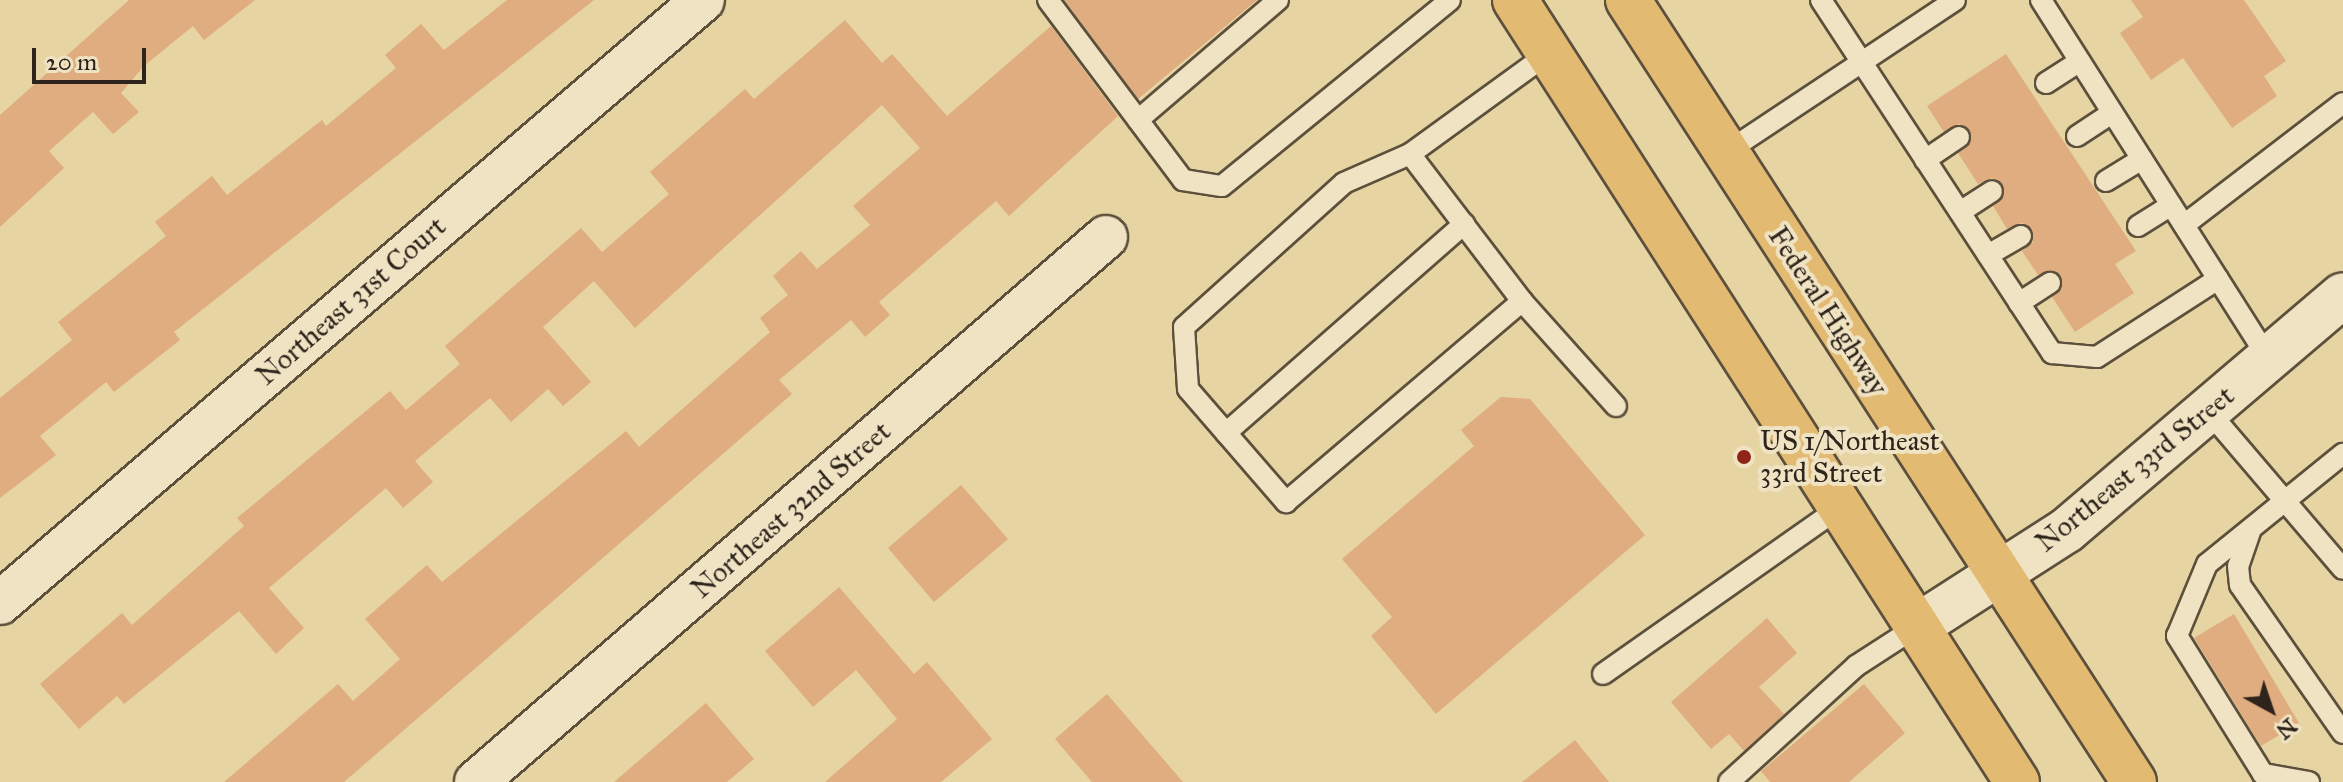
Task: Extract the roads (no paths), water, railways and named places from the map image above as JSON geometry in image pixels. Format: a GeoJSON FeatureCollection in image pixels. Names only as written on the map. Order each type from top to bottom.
{"type":"FeatureCollection","features":[{"type":"Feature","properties":{"kind":"main road"},"geometry":{"type":"LineString","coordinates":[[1515,0],[2017,782]]}},
{"type":"Feature","properties":{"kind":"main road","name":"Federal Highway"},"geometry":{"type":"LineString","coordinates":[[1628,0],[2134,782]]}},
{"type":"Feature","properties":{"kind":"street","name":"Northeast 31st Court"},"geometry":{"type":"LineString","coordinates":[[0,603],[703,0]]}},
{"type":"Feature","properties":{"kind":"street","name":"Northeast 32nd Street"},"geometry":{"type":"LineString","coordinates":[[476,782],[1106,237]]}},
{"type":"Feature","properties":{"kind":"street","name":"Northeast 33rd Street"},"geometry":{"type":"LineString","coordinates":[[1916,627],[2067,530],[2343,295]]}},
{"type":"Feature","properties":{"kind":"lane"},"geometry":{"type":"LineString","coordinates":[[1048,0],[1183,180],[1222,186],[1450,0]]}},
{"type":"Feature","properties":{"kind":"lane"},"geometry":{"type":"LineString","coordinates":[[1138,120],[1278,0]]}},
{"type":"Feature","properties":{"kind":"lane"},"geometry":{"type":"LineString","coordinates":[[1725,153],[1955,0]]}},
{"type":"Feature","properties":{"kind":"lane"},"geometry":{"type":"LineString","coordinates":[[2041,0],[2269,359]]}},
{"type":"Feature","properties":{"kind":"lane"},"geometry":{"type":"LineString","coordinates":[[1828,3],[1861,62],[2052,353],[2097,357],[2218,279]]}},
{"type":"Feature","properties":{"kind":"lane"},"geometry":{"type":"LineString","coordinates":[[1522,301],[1286,502],[1188,389],[1184,327],[1344,183],[1410,154],[1549,53]]}},
{"type":"Feature","properties":{"kind":"lane"},"geometry":{"type":"LineString","coordinates":[[2046,83],[2080,61]]}},
{"type":"Feature","properties":{"kind":"lane"},"geometry":{"type":"LineString","coordinates":[[2184,225],[2343,103]]}},
{"type":"Feature","properties":{"kind":"lane"},"geometry":{"type":"LineString","coordinates":[[2077,136],[2112,113]]}},
{"type":"Feature","properties":{"kind":"lane"},"geometry":{"type":"LineString","coordinates":[[1925,160],[1959,137]]}},
{"type":"Feature","properties":{"kind":"lane"},"geometry":{"type":"LineString","coordinates":[[1410,154],[1522,301],[1616,406]]}},
{"type":"Feature","properties":{"kind":"lane"},"geometry":{"type":"LineString","coordinates":[[2106,181],[2142,159]]}},
{"type":"Feature","properties":{"kind":"lane"},"geometry":{"type":"LineString","coordinates":[[1960,212],[1992,191]]}},
{"type":"Feature","properties":{"kind":"lane"},"geometry":{"type":"LineString","coordinates":[[2138,226],[2171,205]]}},
{"type":"Feature","properties":{"kind":"lane"},"geometry":{"type":"LineString","coordinates":[[1226,433],[1464,224]]}},
{"type":"Feature","properties":{"kind":"lane"},"geometry":{"type":"LineString","coordinates":[[1988,255],[2021,236]]}},
{"type":"Feature","properties":{"kind":"lane"},"geometry":{"type":"LineString","coordinates":[[2019,303],[2050,283]]}},
{"type":"Feature","properties":{"kind":"lane"},"geometry":{"type":"LineString","coordinates":[[2209,412],[2343,569]]}},
{"type":"Feature","properties":{"kind":"lane"},"geometry":{"type":"LineString","coordinates":[[2309,782],[2263,774],[2177,636],[2207,564],[2343,454]]}},
{"type":"Feature","properties":{"kind":"lane"},"geometry":{"type":"LineString","coordinates":[[1603,674],[1841,507]]}},
{"type":"Feature","properties":{"kind":"lane"},"geometry":{"type":"LineString","coordinates":[[2250,532],[2238,566],[2240,585],[2343,733]]}},
{"type":"Feature","properties":{"kind":"lane"},"geometry":{"type":"LineString","coordinates":[[1729,782],[1856,666],[1916,627]]}},
{"type":"Feature","properties":{"kind":"place","name":"US 1/Northeast 33rd Street"},"geometry":{"type":"Point","coordinates":[1744,457]}}]}
